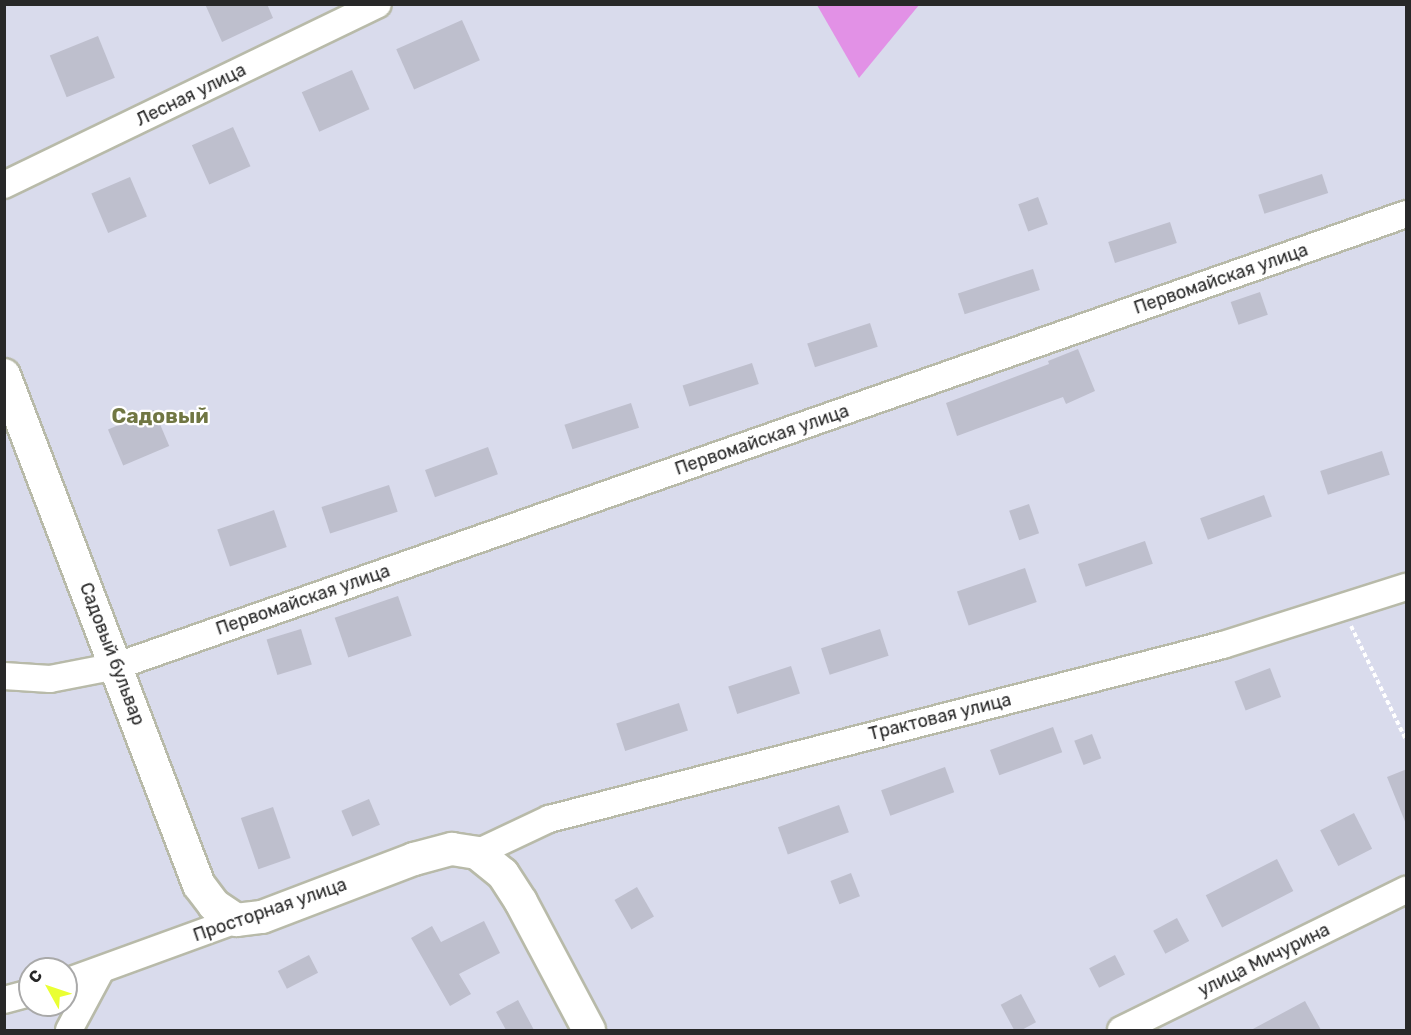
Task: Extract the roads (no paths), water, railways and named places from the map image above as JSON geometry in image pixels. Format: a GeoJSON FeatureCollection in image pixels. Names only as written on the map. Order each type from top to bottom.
{"type":"FeatureCollection","features":[{"type":"Feature","properties":{"kind":"street","name":"Лесная улица"},"geometry":{"type":"LineString","coordinates":[[4,185],[378,4]]}},
{"type":"Feature","properties":{"kind":"street","name":"Первомайская улица"},"geometry":{"type":"LineString","coordinates":[[4,676],[50,680],[117,666],[1407,214]]}},
{"type":"Feature","properties":{"kind":"street","name":"Садовый бульвар"},"geometry":{"type":"LineString","coordinates":[[4,375],[199,885],[214,905],[236,920]]}},
{"type":"Feature","properties":{"kind":"street","name":"Трактовая улица"},"geometry":{"type":"LineString","coordinates":[[477,853],[549,819],[1223,645],[1407,587]]}},
{"type":"Feature","properties":{"kind":"street","name":"Просторная улица"},"geometry":{"type":"LineString","coordinates":[[78,978],[236,920],[262,917],[414,859],[452,849],[477,853]]}},
{"type":"Feature","properties":{"kind":"street"},"geometry":{"type":"LineString","coordinates":[[477,853],[503,874],[521,902],[589,1030]]}},
{"type":"Feature","properties":{"kind":"street","name":"улица Мичурина"},"geometry":{"type":"LineString","coordinates":[[1121,1030],[1407,890]]}},
{"type":"Feature","properties":{"kind":"street"},"geometry":{"type":"LineString","coordinates":[[69,1030],[100,972]]}},
{"type":"Feature","properties":{"kind":"district","name":"Садовый"},"geometry":{"type":"Point","coordinates":[160,416]}}]}
